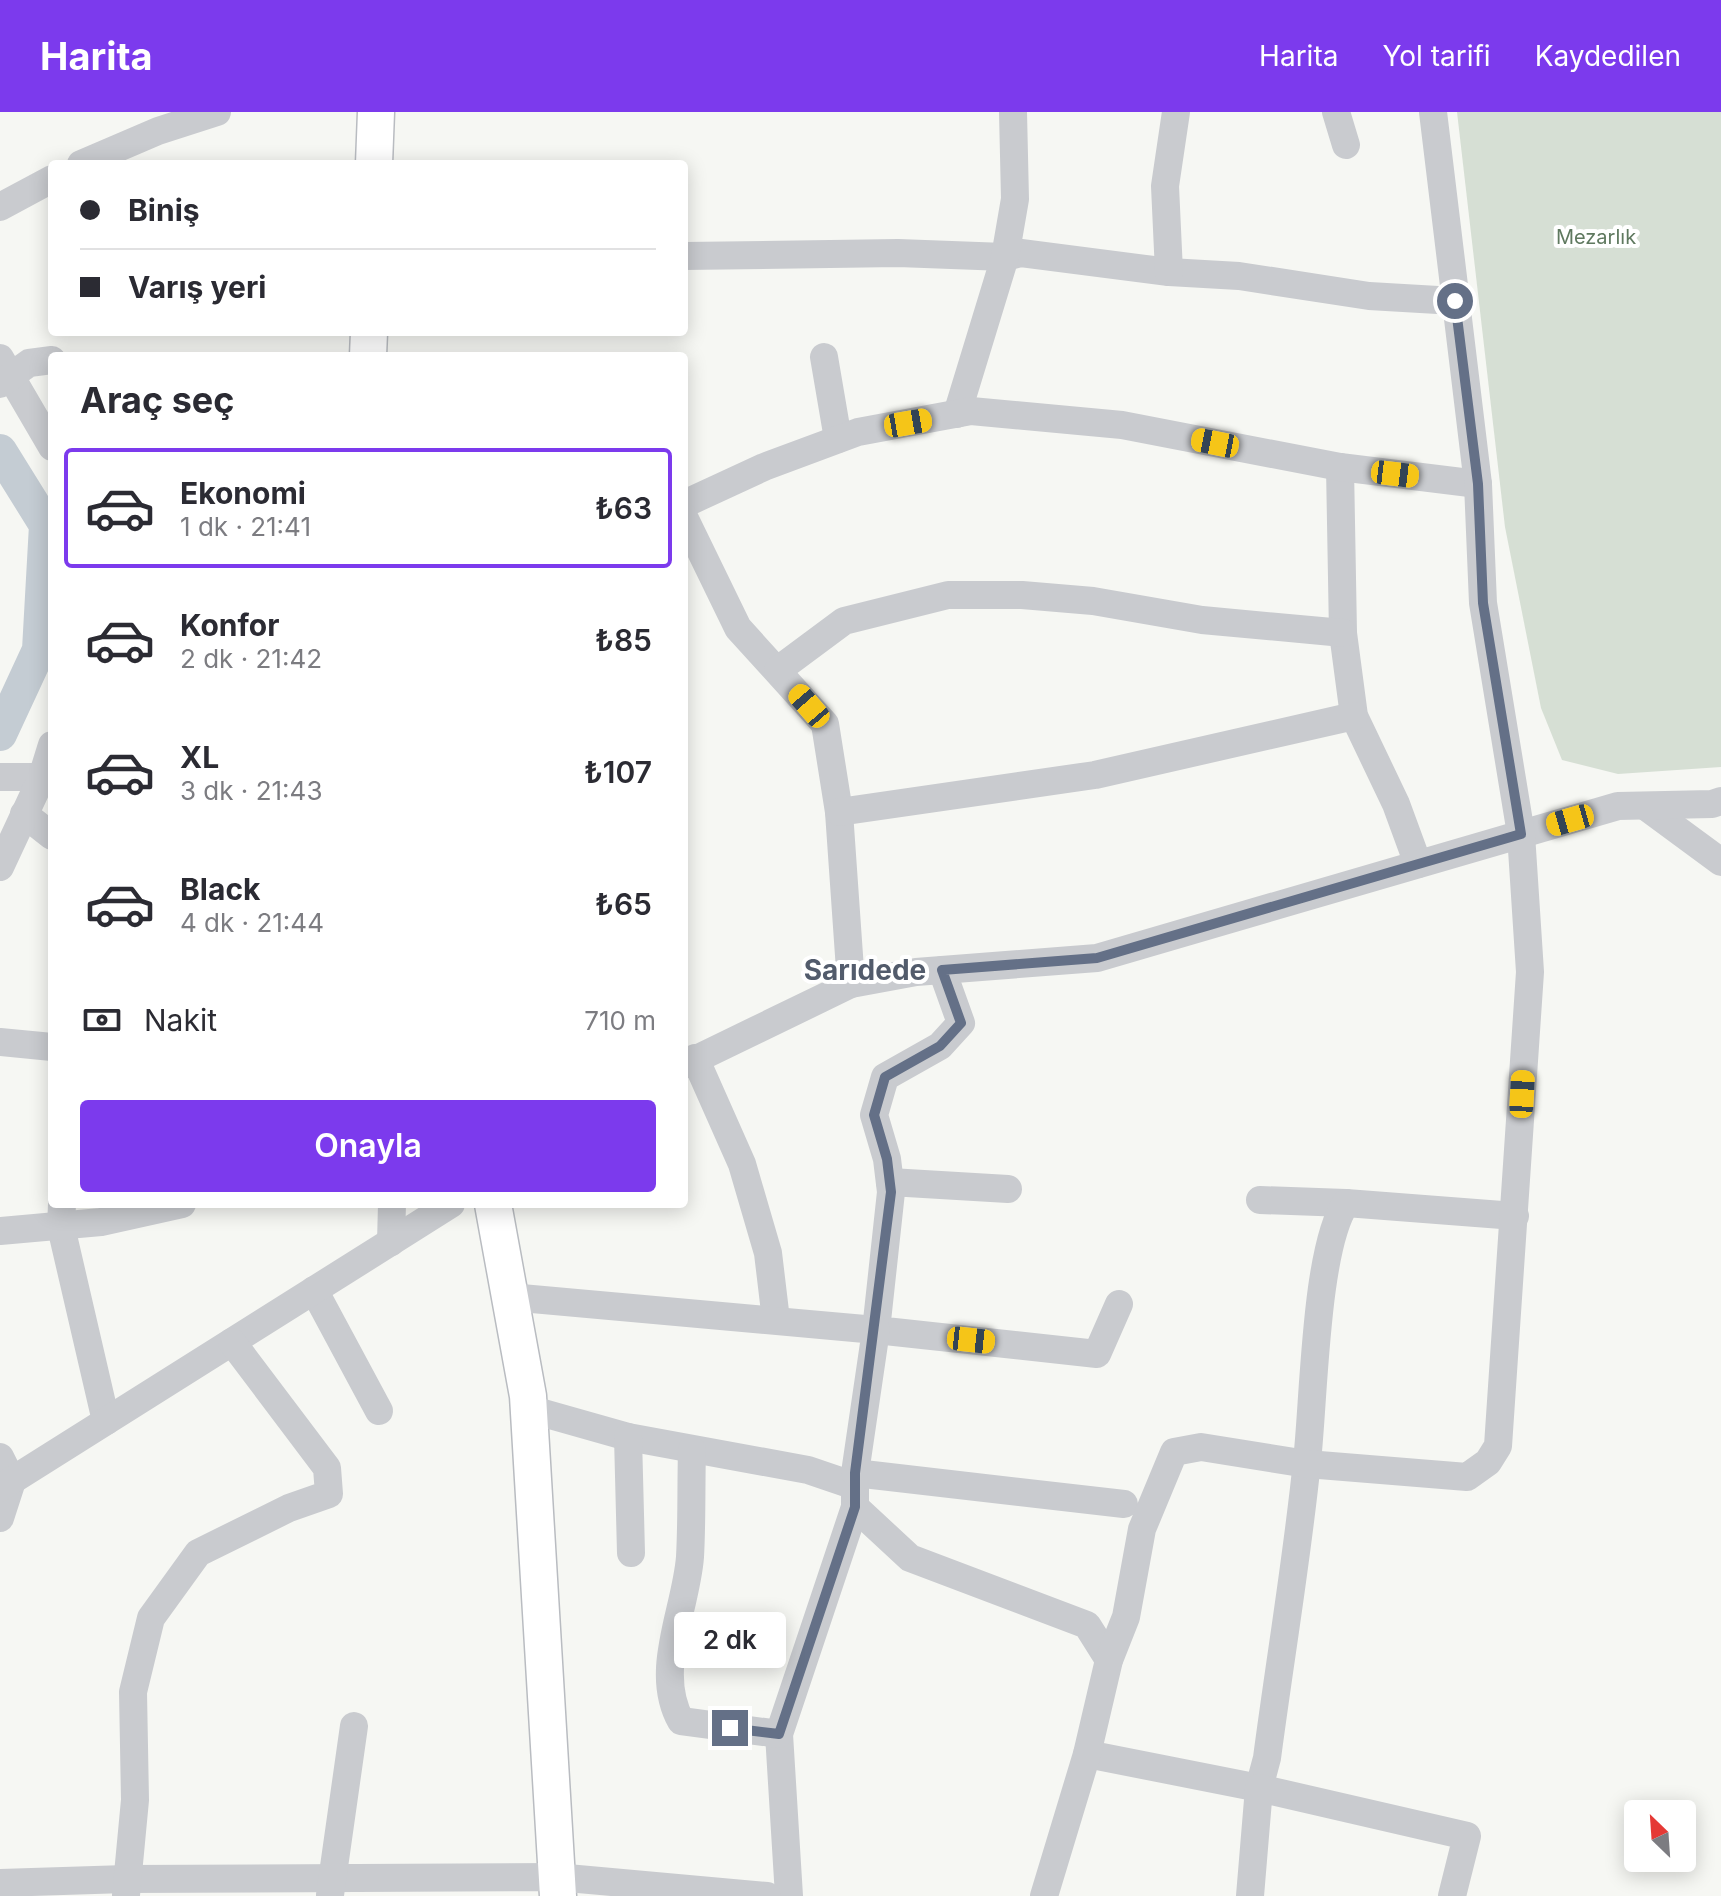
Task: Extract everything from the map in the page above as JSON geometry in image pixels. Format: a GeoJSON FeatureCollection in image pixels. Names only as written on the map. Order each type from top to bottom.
{"type":"FeatureCollection","features":[{"type":"Feature","properties":{"kind":"main road"},"geometry":{"type":"LineString","coordinates":[[374,160],[376,112]]}},
{"type":"Feature","properties":{"kind":"main road"},"geometry":{"type":"LineString","coordinates":[[494,1208],[529,1409],[557,1887]]}},
{"type":"Feature","properties":{"kind":"street"},"geometry":{"type":"LineString","coordinates":[[96,160],[217,112]]}},
{"type":"Feature","properties":{"kind":"street"},"geometry":{"type":"LineString","coordinates":[[957,414],[1005,257],[1015,199],[1013,112]]}},
{"type":"Feature","properties":{"kind":"street"},"geometry":{"type":"LineString","coordinates":[[1169,272],[1165,186],[1176,112]]}},
{"type":"Feature","properties":{"kind":"street"},"geometry":{"type":"LineString","coordinates":[[1336,112],[1346,145]]}},
{"type":"Feature","properties":{"kind":"street"},"geometry":{"type":"LineString","coordinates":[[1044,1896],[1087,1754],[1109,1660],[1126,1617],[1142,1529],[1174,1452],[1201,1447],[1307,1464],[1467,1477],[1488,1462],[1498,1446],[1530,972],[1521,834],[1483,603],[1478,484],[1433,112]]}},
{"type":"Feature","properties":{"kind":"street"},"geometry":{"type":"LineString","coordinates":[[0,207],[48,181]]}},
{"type":"Feature","properties":{"kind":"street"},"geometry":{"type":"LineString","coordinates":[[688,256],[898,253],[1005,257],[1021,253],[1169,272],[1239,276],[1369,296],[1455,301]]}},
{"type":"Feature","properties":{"kind":"street"},"geometry":{"type":"LineString","coordinates":[[824,357],[838,439]]}},
{"type":"Feature","properties":{"kind":"street"},"geometry":{"type":"LineString","coordinates":[[48,361],[3,372],[48,441]]}},
{"type":"Feature","properties":{"kind":"street"},"geometry":{"type":"LineString","coordinates":[[688,502],[764,467],[858,432],[971,411],[1122,425],[1340,467],[1478,484]]}},
{"type":"Feature","properties":{"kind":"street"},"geometry":{"type":"LineString","coordinates":[[1340,467],[1343,633],[1354,716],[1396,804],[1418,864]]}},
{"type":"Feature","properties":{"kind":"street"},"geometry":{"type":"LineString","coordinates":[[688,525],[738,628],[825,724],[839,812],[851,984]]}},
{"type":"Feature","properties":{"kind":"street"},"geometry":{"type":"LineString","coordinates":[[778,670],[844,621],[948,595],[1022,595],[1093,601],[1202,620],[1343,633]]}},
{"type":"Feature","properties":{"kind":"street"},"geometry":{"type":"LineString","coordinates":[[839,812],[1095,775],[1354,716]]}},
{"type":"Feature","properties":{"kind":"street"},"geometry":{"type":"LineString","coordinates":[[0,777],[47,777]]}},
{"type":"Feature","properties":{"kind":"street"},"geometry":{"type":"LineString","coordinates":[[0,867],[24,814],[47,777]]}},
{"type":"Feature","properties":{"kind":"street"},"geometry":{"type":"LineString","coordinates":[[776,1320],[768,1253],[742,1164],[690,1062],[851,984],[942,970],[1097,958],[1618,806],[1721,801]]}},
{"type":"Feature","properties":{"kind":"street"},"geometry":{"type":"LineString","coordinates":[[1645,806],[1721,862]]}},
{"type":"Feature","properties":{"kind":"street"},"geometry":{"type":"LineString","coordinates":[[24,814],[48,833]]}},
{"type":"Feature","properties":{"kind":"street"},"geometry":{"type":"LineString","coordinates":[[789,1896],[779,1734],[855,1489],[876,1330],[890,1182],[874,1115],[885,1077],[940,1046],[961,1023],[942,970]]}},
{"type":"Feature","properties":{"kind":"street"},"geometry":{"type":"LineString","coordinates":[[0,1042],[48,1047]]}},
{"type":"Feature","properties":{"kind":"street"},"geometry":{"type":"LineString","coordinates":[[890,1182],[1008,1189]]}},
{"type":"Feature","properties":{"kind":"street"},"geometry":{"type":"LineString","coordinates":[[1260,1200],[1515,1216]]}},
{"type":"Feature","properties":{"kind":"street"},"geometry":{"type":"LineString","coordinates":[[1250,1896],[1259,1788],[1267,1758],[1307,1464],[1324,1280],[1337,1216],[1346,1203]]}},
{"type":"Feature","properties":{"kind":"street"},"geometry":{"type":"LineString","coordinates":[[0,1231],[62,1215],[138,1208]]}},
{"type":"Feature","properties":{"kind":"street"},"geometry":{"type":"LineString","coordinates":[[391,1242],[392,1208]]}},
{"type":"Feature","properties":{"kind":"street"},"geometry":{"type":"LineString","coordinates":[[0,1518],[4,1475],[106,1421],[445,1208]]}},
{"type":"Feature","properties":{"kind":"street"},"geometry":{"type":"LineString","coordinates":[[62,1215],[106,1421]]}},
{"type":"Feature","properties":{"kind":"street"},"geometry":{"type":"LineString","coordinates":[[314,1290],[379,1411]]}},
{"type":"Feature","properties":{"kind":"street"},"geometry":{"type":"LineString","coordinates":[[510,1297],[776,1320],[1097,1354],[1119,1304]]}},
{"type":"Feature","properties":{"kind":"street"},"geometry":{"type":"LineString","coordinates":[[126,1888],[135,1800],[133,1692],[151,1618],[198,1553],[289,1508],[329,1494],[327,1468],[232,1342]]}},
{"type":"Feature","properties":{"kind":"street"},"geometry":{"type":"LineString","coordinates":[[529,1409],[628,1437],[808,1470],[855,1489],[1124,1504]]}},
{"type":"Feature","properties":{"kind":"street"},"geometry":{"type":"LineString","coordinates":[[628,1437],[631,1553]]}},
{"type":"Feature","properties":{"kind":"street"},"geometry":{"type":"LineString","coordinates":[[692,1450],[689,1559],[669,1678],[671,1702],[681,1721],[779,1734]]}},
{"type":"Feature","properties":{"kind":"street"},"geometry":{"type":"LineString","coordinates":[[855,1489],[910,1558],[1087,1625],[1109,1660]]}},
{"type":"Feature","properties":{"kind":"street"},"geometry":{"type":"LineString","coordinates":[[332,1887],[354,1726]]}},
{"type":"Feature","properties":{"kind":"street"},"geometry":{"type":"LineString","coordinates":[[1087,1754],[1259,1788],[1467,1836],[1452,1896]]}},
{"type":"Feature","properties":{"kind":"street"},"geometry":{"type":"LineString","coordinates":[[0,1883],[126,1888],[557,1887],[767,1896]]}},
{"type":"Feature","properties":{"kind":"green space","name":"Mezarlık"},"geometry":{"type":"Polygon","coordinates":[[[1457,112],[1721,112],[1721,767],[1618,774],[1562,760],[1541,708],[1505,527],[1457,112]]]}},
{"type":"Feature","properties":{"kind":"waterway"},"geometry":{"type":"LineString","coordinates":[[0,451],[46,525],[39,650],[0,734]]}},
{"type":"Feature","properties":{"kind":"district","name":"Sarıdede"},"geometry":{"type":"Point","coordinates":[865,970]}},
{"type":"Feature","properties":{"kind":"route"},"geometry":{"type":"LineString","coordinates":[[730,1728],[779,1734],[855,1507],[855,1473],[876,1330],[891,1192],[887,1159],[874,1115],[885,1077],[940,1046],[961,1023],[942,970],[1097,958],[1521,834],[1483,603],[1478,484],[1455,301]]}}]}
